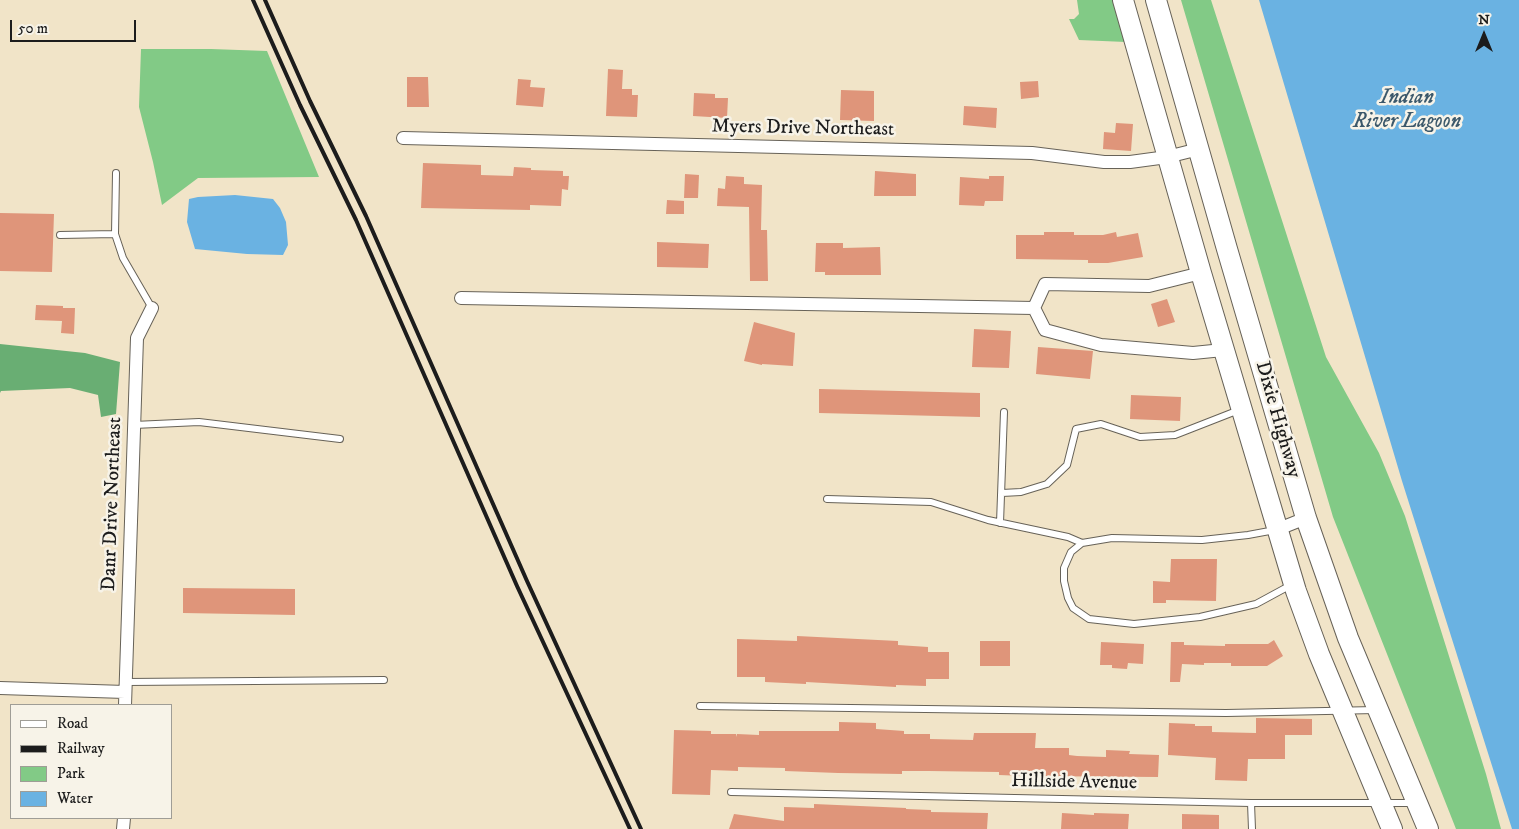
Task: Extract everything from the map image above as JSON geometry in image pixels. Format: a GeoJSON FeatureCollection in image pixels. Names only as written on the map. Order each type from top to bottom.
{"type":"FeatureCollection","features":[{"type":"Feature","properties":{"kind":"main road","name":"Dixie Highway"},"geometry":{"type":"LineString","coordinates":[[1123,0],[1200,273],[1293,584],[1342,711],[1392,829]]}},
{"type":"Feature","properties":{"kind":"main road","name":"Dixie Highway"},"geometry":{"type":"LineString","coordinates":[[1156,0],[1306,518],[1348,638],[1428,829]]}},
{"type":"Feature","properties":{"kind":"street","name":"Myers Drive Northeast"},"geometry":{"type":"LineString","coordinates":[[403,138],[1032,154],[1104,162],[1130,162],[1199,149]]}},
{"type":"Feature","properties":{"kind":"street"},"geometry":{"type":"LineString","coordinates":[[1034,308],[1045,284],[1149,286],[1200,273]]}},
{"type":"Feature","properties":{"kind":"street"},"geometry":{"type":"LineString","coordinates":[[461,298],[1034,308]]}},
{"type":"Feature","properties":{"kind":"street","name":"Danr Drive Northeast"},"geometry":{"type":"LineString","coordinates":[[125,704],[137,338],[152,308]]}},
{"type":"Feature","properties":{"kind":"street"},"geometry":{"type":"LineString","coordinates":[[1034,308],[1046,330],[1101,345],[1193,353],[1223,350]]}},
{"type":"Feature","properties":{"kind":"street"},"geometry":{"type":"LineString","coordinates":[[1276,530],[1306,518]]}},
{"type":"Feature","properties":{"kind":"street"},"geometry":{"type":"LineString","coordinates":[[0,688],[126,687]]}},
{"type":"Feature","properties":{"kind":"lane"},"geometry":{"type":"LineString","coordinates":[[116,173],[116,234],[123,258],[152,308]]}},
{"type":"Feature","properties":{"kind":"lane"},"geometry":{"type":"LineString","coordinates":[[60,235],[116,234]]}},
{"type":"Feature","properties":{"kind":"lane"},"geometry":{"type":"LineString","coordinates":[[1002,493],[1021,492],[1047,484],[1067,465],[1076,430],[1101,424],[1140,437],[1175,435],[1241,410]]}},
{"type":"Feature","properties":{"kind":"lane"},"geometry":{"type":"LineString","coordinates":[[1000,523],[1004,412]]}},
{"type":"Feature","properties":{"kind":"lane"},"geometry":{"type":"LineString","coordinates":[[134,425],[199,422],[340,440]]}},
{"type":"Feature","properties":{"kind":"lane"},"geometry":{"type":"LineString","coordinates":[[827,499],[931,502],[1000,523],[1068,537],[1082,544]]}},
{"type":"Feature","properties":{"kind":"lane"},"geometry":{"type":"LineString","coordinates":[[1276,530],[1202,540],[1112,538],[1082,544],[1071,552],[1064,568],[1064,580],[1068,598],[1073,608],[1089,619],[1134,624],[1200,617],[1256,604],[1293,584]]}},
{"type":"Feature","properties":{"kind":"lane"},"geometry":{"type":"LineString","coordinates":[[126,687],[384,680]]}},
{"type":"Feature","properties":{"kind":"lane"},"geometry":{"type":"LineString","coordinates":[[700,706],[1226,713],[1377,710]]}},
{"type":"Feature","properties":{"kind":"lane","name":"Hillside Avenue"},"geometry":{"type":"LineString","coordinates":[[731,792],[1251,803],[1381,804],[1416,802]]}},
{"type":"Feature","properties":{"kind":"lane"},"geometry":{"type":"LineString","coordinates":[[1251,803],[1252,829]]}},
{"type":"Feature","properties":{"kind":"green space"},"geometry":{"type":"Polygon","coordinates":[[[1077,0],[1114,0],[1126,42],[1079,40],[1069,19],[1074,19],[1079,14],[1077,0]]]}},
{"type":"Feature","properties":{"kind":"green space"},"geometry":{"type":"Polygon","coordinates":[[[1181,0],[1211,0],[1326,357],[1379,453],[1405,516],[1486,774],[1501,829],[1456,829],[1333,517],[1181,0]]]}},
{"type":"Feature","properties":{"kind":"green space"},"geometry":{"type":"Polygon","coordinates":[[[141,49],[267,51],[319,177],[198,178],[162,205],[139,107],[141,49]]]}},
{"type":"Feature","properties":{"kind":"green space"},"geometry":{"type":"Polygon","coordinates":[[[0,344],[85,353],[120,362],[116,414],[101,417],[98,395],[70,388],[1,391],[0,393],[0,344]]]}},
{"type":"Feature","properties":{"kind":"water","name":"Indian River Lagoon"},"geometry":{"type":"Polygon","coordinates":[[[1259,0],[1519,0],[1519,829],[1512,829],[1402,481],[1259,0]]]}},
{"type":"Feature","properties":{"kind":"water"},"geometry":{"type":"Polygon","coordinates":[[[235,195],[273,199],[280,208],[286,222],[288,245],[283,255],[195,249],[187,222],[189,199],[235,195]]]}},
{"type":"Feature","properties":{"kind":"building"},"geometry":{"type":"Polygon","coordinates":[[[608,69],[623,70],[622,89],[632,89],[632,95],[638,95],[637,117],[606,116],[608,69]]]}},
{"type":"Feature","properties":{"kind":"building"},"geometry":{"type":"Polygon","coordinates":[[[407,77],[428,77],[429,107],[407,107],[407,77]]]}},
{"type":"Feature","properties":{"kind":"building"},"geometry":{"type":"Polygon","coordinates":[[[518,79],[531,80],[530,87],[545,88],[543,107],[516,105],[518,79]]]}},
{"type":"Feature","properties":{"kind":"building"},"geometry":{"type":"Polygon","coordinates":[[[1038,81],[1039,97],[1021,99],[1020,82],[1038,81]]]}},
{"type":"Feature","properties":{"kind":"building"},"geometry":{"type":"Polygon","coordinates":[[[841,90],[874,91],[874,121],[840,120],[841,90]]]}},
{"type":"Feature","properties":{"kind":"building"},"geometry":{"type":"Polygon","coordinates":[[[694,93],[715,94],[715,98],[728,98],[727,118],[693,116],[694,93]]]}},
{"type":"Feature","properties":{"kind":"building"},"geometry":{"type":"Polygon","coordinates":[[[964,106],[997,108],[996,128],[963,125],[964,106]]]}},
{"type":"Feature","properties":{"kind":"building"},"geometry":{"type":"Polygon","coordinates":[[[1116,123],[1133,124],[1131,151],[1103,149],[1104,132],[1115,133],[1116,123]]]}},
{"type":"Feature","properties":{"kind":"building"},"geometry":{"type":"Polygon","coordinates":[[[423,163],[481,165],[481,175],[513,176],[514,167],[531,168],[531,170],[563,171],[563,176],[569,176],[568,190],[562,189],[561,206],[530,205],[530,210],[421,208],[423,163]]]}},
{"type":"Feature","properties":{"kind":"building"},"geometry":{"type":"Polygon","coordinates":[[[875,171],[916,174],[916,196],[874,196],[875,171]]]}},
{"type":"Feature","properties":{"kind":"building"},"geometry":{"type":"Polygon","coordinates":[[[685,174],[699,175],[698,198],[684,198],[685,174]]]}},
{"type":"Feature","properties":{"kind":"building"},"geometry":{"type":"Polygon","coordinates":[[[726,176],[744,177],[744,184],[762,185],[761,230],[767,230],[768,281],[750,281],[749,207],[717,206],[718,188],[725,189],[726,176]]]}},
{"type":"Feature","properties":{"kind":"building"},"geometry":{"type":"Polygon","coordinates":[[[989,176],[1004,176],[1003,201],[985,201],[984,206],[959,205],[960,177],[989,179],[989,176]]]}},
{"type":"Feature","properties":{"kind":"building"},"geometry":{"type":"Polygon","coordinates":[[[667,200],[684,201],[684,214],[666,214],[667,200]]]}},
{"type":"Feature","properties":{"kind":"building"},"geometry":{"type":"Polygon","coordinates":[[[0,213],[54,214],[52,272],[0,271],[0,213]]]}},
{"type":"Feature","properties":{"kind":"building"},"geometry":{"type":"Polygon","coordinates":[[[1044,232],[1074,232],[1074,235],[1103,235],[1116,232],[1117,237],[1138,233],[1143,257],[1108,263],[1088,263],[1088,260],[1016,259],[1016,235],[1044,235],[1044,232]]]}},
{"type":"Feature","properties":{"kind":"building"},"geometry":{"type":"Polygon","coordinates":[[[657,242],[709,244],[708,268],[657,267],[657,242]]]}},
{"type":"Feature","properties":{"kind":"building"},"geometry":{"type":"Polygon","coordinates":[[[816,243],[843,243],[843,248],[880,247],[881,275],[825,275],[825,272],[815,272],[816,243]]]}},
{"type":"Feature","properties":{"kind":"building"},"geometry":{"type":"Polygon","coordinates":[[[1167,299],[1175,322],[1158,327],[1151,304],[1167,299]]]}},
{"type":"Feature","properties":{"kind":"building"},"geometry":{"type":"Polygon","coordinates":[[[36,305],[75,308],[74,334],[61,333],[62,321],[35,320],[36,305]]]}},
{"type":"Feature","properties":{"kind":"building"},"geometry":{"type":"Polygon","coordinates":[[[754,322],[795,333],[793,366],[762,365],[744,361],[754,322]]]}},
{"type":"Feature","properties":{"kind":"building"},"geometry":{"type":"Polygon","coordinates":[[[974,329],[1011,331],[1009,368],[972,367],[974,329]]]}},
{"type":"Feature","properties":{"kind":"building"},"geometry":{"type":"Polygon","coordinates":[[[1038,347],[1093,351],[1090,379],[1036,374],[1038,347]]]}},
{"type":"Feature","properties":{"kind":"building"},"geometry":{"type":"Polygon","coordinates":[[[819,389],[980,393],[980,417],[819,413],[819,389]]]}},
{"type":"Feature","properties":{"kind":"building"},"geometry":{"type":"Polygon","coordinates":[[[1131,395],[1181,397],[1180,421],[1130,419],[1131,395]]]}},
{"type":"Feature","properties":{"kind":"building"},"geometry":{"type":"Polygon","coordinates":[[[1171,559],[1217,559],[1216,601],[1166,600],[1166,603],[1153,603],[1153,581],[1170,582],[1171,559]]]}},
{"type":"Feature","properties":{"kind":"building"},"geometry":{"type":"Polygon","coordinates":[[[183,588],[295,589],[295,615],[183,613],[183,588]]]}},
{"type":"Feature","properties":{"kind":"building"},"geometry":{"type":"Polygon","coordinates":[[[797,636],[898,641],[898,645],[928,647],[928,652],[949,652],[949,679],[926,679],[926,686],[896,685],[896,687],[806,682],[806,684],[765,682],[765,677],[737,677],[737,639],[797,641],[797,636]]]}},
{"type":"Feature","properties":{"kind":"building"},"geometry":{"type":"Polygon","coordinates":[[[1274,640],[1283,656],[1267,666],[1231,666],[1231,663],[1182,664],[1180,682],[1170,682],[1171,642],[1184,642],[1184,645],[1225,646],[1225,644],[1268,644],[1274,640]]]}},
{"type":"Feature","properties":{"kind":"building"},"geometry":{"type":"Polygon","coordinates":[[[980,641],[1010,641],[1010,666],[980,666],[980,641]]]}},
{"type":"Feature","properties":{"kind":"building"},"geometry":{"type":"Polygon","coordinates":[[[1101,642],[1144,644],[1143,664],[1128,663],[1127,669],[1112,668],[1112,665],[1100,665],[1101,642]]]}},
{"type":"Feature","properties":{"kind":"building"},"geometry":{"type":"Polygon","coordinates":[[[1256,718],[1312,719],[1312,735],[1285,735],[1285,759],[1248,759],[1247,781],[1215,780],[1216,758],[1168,755],[1169,723],[1212,726],[1212,732],[1256,733],[1256,718]]]}},
{"type":"Feature","properties":{"kind":"building"},"geometry":{"type":"Polygon","coordinates":[[[839,722],[876,723],[876,729],[904,731],[904,734],[930,734],[930,739],[973,740],[974,733],[1036,733],[1035,748],[1069,748],[1069,755],[1106,757],[1106,750],[1130,751],[1129,754],[1159,755],[1158,777],[1024,776],[999,775],[999,772],[929,771],[902,771],[902,774],[838,773],[785,771],[785,768],[738,767],[738,771],[711,770],[710,795],[672,794],[674,730],[711,731],[711,734],[736,734],[737,737],[737,734],[759,735],[759,731],[839,731],[839,722]]]}},
{"type":"Feature","properties":{"kind":"building"},"geometry":{"type":"Polygon","coordinates":[[[814,804],[906,808],[931,810],[931,812],[988,813],[987,829],[729,829],[734,814],[784,821],[784,807],[814,808],[814,804]]]}},
{"type":"Feature","properties":{"kind":"building"},"geometry":{"type":"Polygon","coordinates":[[[1062,813],[1094,815],[1094,813],[1129,814],[1128,829],[1061,829],[1062,813]]]}},
{"type":"Feature","properties":{"kind":"building"},"geometry":{"type":"Polygon","coordinates":[[[1182,814],[1219,815],[1219,829],[1182,829],[1182,814]]]}},
{"type":"Feature","properties":{"kind":"railway"},"geometry":{"type":"LineString","coordinates":[[253,0],[300,105],[356,220],[517,586],[630,829]]}},
{"type":"Feature","properties":{"kind":"railway"},"geometry":{"type":"LineString","coordinates":[[265,0],[310,101],[366,216],[527,581],[641,829]]}}]}
